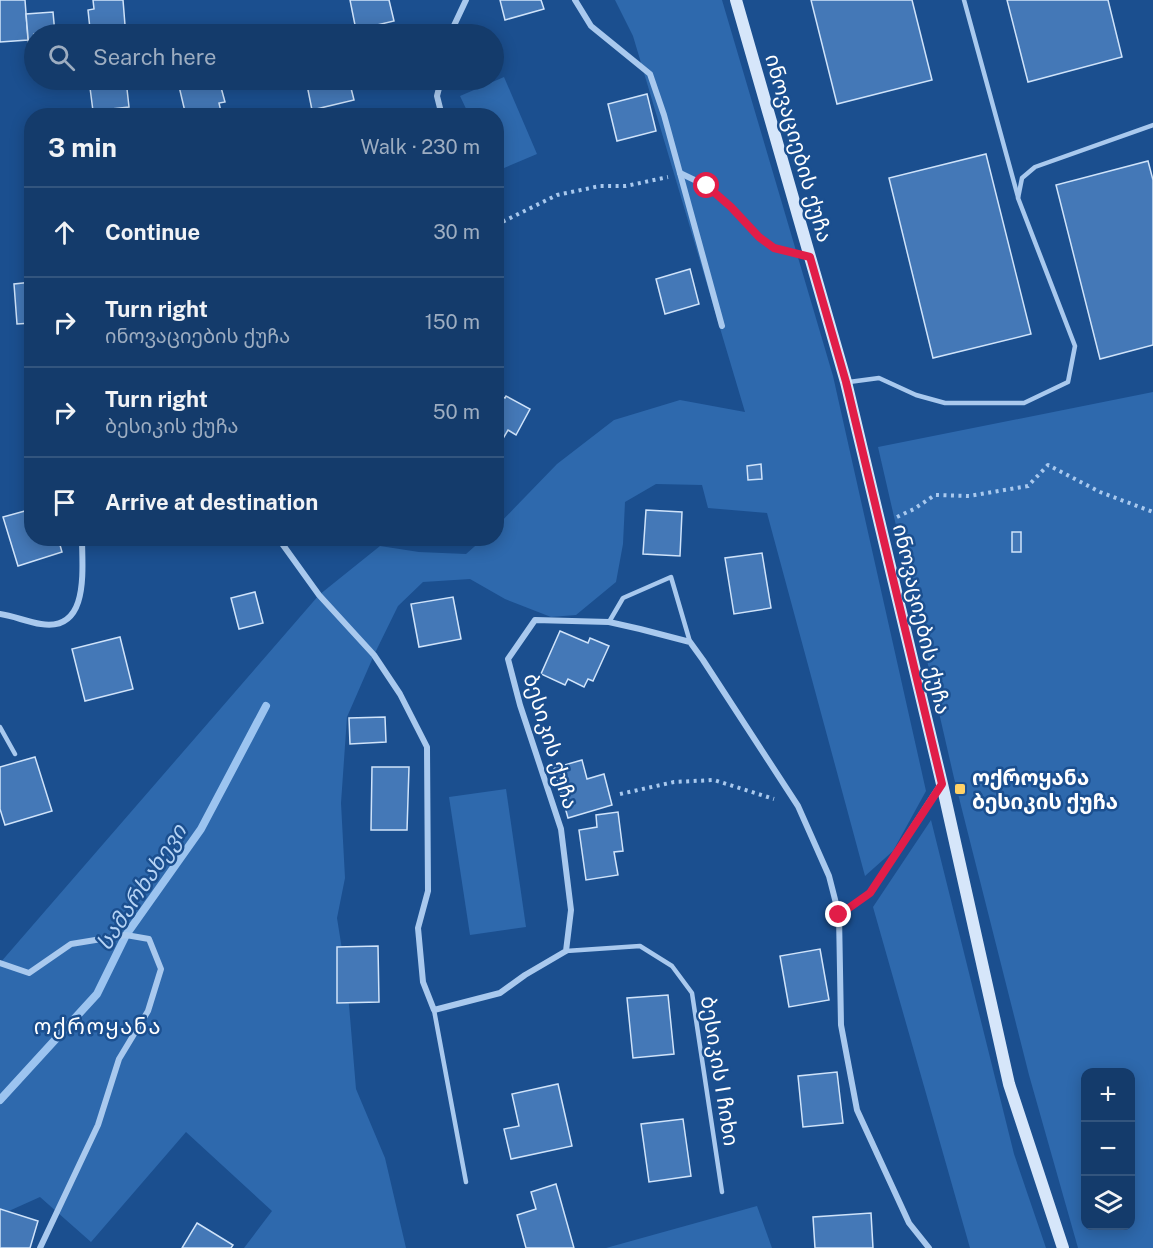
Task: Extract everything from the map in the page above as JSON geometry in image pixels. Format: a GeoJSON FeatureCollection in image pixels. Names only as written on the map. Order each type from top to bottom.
{"type":"FeatureCollection","features":[{"type":"Feature","properties":{"kind":"street"},"geometry":{"type":"LineString","coordinates":[[455,24],[466,0]]}},
{"type":"Feature","properties":{"kind":"street"},"geometry":{"type":"LineString","coordinates":[[575,0],[591,26],[650,74],[722,326]]}},
{"type":"Feature","properties":{"kind":"street","name":"ინოვაციების ქუჩა"},"geometry":{"type":"LineString","coordinates":[[736,0],[846,382],[942,784],[1009,1084],[1063,1248]]}},
{"type":"Feature","properties":{"kind":"street"},"geometry":{"type":"LineString","coordinates":[[438,90],[437,96],[440,108]]}},
{"type":"Feature","properties":{"kind":"street"},"geometry":{"type":"LineString","coordinates":[[680,173],[707,186],[731,207],[759,237],[774,248],[810,257]]}},
{"type":"Feature","properties":{"kind":"street"},"geometry":{"type":"LineString","coordinates":[[0,614],[43,625],[62,622],[76,611],[82,582],[82,546]]}},
{"type":"Feature","properties":{"kind":"street"},"geometry":{"type":"LineString","coordinates":[[284,546],[319,595],[374,655],[400,694],[427,747],[428,891],[418,928],[423,982],[434,1010],[500,993],[566,951]]}},
{"type":"Feature","properties":{"kind":"street","name":"ბესიკის ქუჩა"},"geometry":{"type":"LineString","coordinates":[[566,951],[571,910],[561,829],[520,705],[508,659],[535,620],[609,622],[690,642]]}},
{"type":"Feature","properties":{"kind":"street"},"geometry":{"type":"LineString","coordinates":[[690,642],[798,807],[829,876],[839,915],[841,1025],[857,1110],[909,1223],[929,1248]]}},
{"type":"Feature","properties":{"kind":"street"},"geometry":{"type":"LineString","coordinates":[[839,915],[870,893],[942,784]]}},
{"type":"Feature","properties":{"kind":"street"},"geometry":{"type":"LineString","coordinates":[[0,963],[29,973],[71,944],[126,935],[149,939],[160,969],[148,1011],[119,1059],[98,1125],[40,1248]]}},
{"type":"Feature","properties":{"kind":"lane"},"geometry":{"type":"LineString","coordinates":[[846,382],[879,378],[916,395],[945,403],[1024,403],[1068,382],[1075,346],[1018,198],[964,0]]}},
{"type":"Feature","properties":{"kind":"lane"},"geometry":{"type":"LineString","coordinates":[[1018,198],[1022,178],[1035,167],[1153,125]]}},
{"type":"Feature","properties":{"kind":"lane"},"geometry":{"type":"LineString","coordinates":[[609,622],[623,598],[671,577],[690,642]]}},
{"type":"Feature","properties":{"kind":"lane"},"geometry":{"type":"LineString","coordinates":[[0,727],[15,754]]}},
{"type":"Feature","properties":{"kind":"lane","name":"ბესიკის I ჩიხი"},"geometry":{"type":"LineString","coordinates":[[566,951],[640,946],[672,966],[692,993],[722,1192]]}},
{"type":"Feature","properties":{"kind":"lane"},"geometry":{"type":"LineString","coordinates":[[434,1010],[466,1182]]}},
{"type":"Feature","properties":{"kind":"path"},"geometry":{"type":"LineString","coordinates":[[504,221],[557,195],[600,186],[626,186],[654,181],[680,173]]}},
{"type":"Feature","properties":{"kind":"path"},"geometry":{"type":"LineString","coordinates":[[879,522],[899,516],[935,495],[969,496],[1028,486],[1047,465],[1100,492],[1153,512]]}},
{"type":"Feature","properties":{"kind":"path"},"geometry":{"type":"LineString","coordinates":[[620,794],[674,782],[714,780],[798,807]]}},
{"type":"Feature","properties":{"kind":"shaded area"},"geometry":{"type":"Polygon","coordinates":[[[615,0],[722,0],[833,376],[926,791],[893,851],[865,876],[767,513],[708,508],[702,485],[656,484],[625,502],[623,544],[616,582],[576,615],[551,617],[505,599],[470,579],[423,582],[398,606],[347,717],[341,803],[345,878],[337,918],[347,981],[356,1089],[385,1158],[406,1248],[244,1248],[272,1211],[186,1132],[91,1242],[40,1197],[0,1215],[0,963],[319,595],[380,546],[419,552],[466,554],[475,546],[504,546],[504,519],[557,464],[614,420],[680,400],[745,412],[633,36],[615,0]]]}},
{"type":"Feature","properties":{"kind":"shaded area"},"geometry":{"type":"Polygon","coordinates":[[[504,77],[537,154],[504,168],[504,108],[466,108],[460,96],[474,90],[504,90],[504,77]]]}},
{"type":"Feature","properties":{"kind":"shaded area"},"geometry":{"type":"Polygon","coordinates":[[[1153,392],[1153,1248],[1078,1248],[1029,1075],[954,778],[878,447],[1153,392]]]}},
{"type":"Feature","properties":{"kind":"shaded area"},"geometry":{"type":"Polygon","coordinates":[[[506,789],[526,927],[470,935],[449,797],[506,789]]]}},
{"type":"Feature","properties":{"kind":"shaded area"},"geometry":{"type":"Polygon","coordinates":[[[931,820],[1014,1154],[1046,1248],[970,1248],[873,907],[931,820]]]}},
{"type":"Feature","properties":{"kind":"shaded area"},"geometry":{"type":"Polygon","coordinates":[[[757,1206],[772,1248],[606,1248],[757,1206]]]}},
{"type":"Feature","properties":{"kind":"building"},"geometry":{"type":"Polygon","coordinates":[[[0,0],[25,0],[27,24],[24,24],[24,40],[0,42],[0,0]]]}},
{"type":"Feature","properties":{"kind":"building"},"geometry":{"type":"Polygon","coordinates":[[[93,0],[123,0],[125,24],[89,24],[88,10],[94,9],[93,0]]]}},
{"type":"Feature","properties":{"kind":"building"},"geometry":{"type":"Polygon","coordinates":[[[350,0],[389,0],[394,21],[381,24],[355,24],[350,0]]]}},
{"type":"Feature","properties":{"kind":"building"},"geometry":{"type":"Polygon","coordinates":[[[500,0],[541,0],[544,9],[505,20],[500,0]]]}},
{"type":"Feature","properties":{"kind":"building"},"geometry":{"type":"Polygon","coordinates":[[[811,0],[912,0],[932,80],[837,104],[811,0]]]}},
{"type":"Feature","properties":{"kind":"building"},"geometry":{"type":"Polygon","coordinates":[[[1007,0],[1108,0],[1122,57],[1028,82],[1007,0]]]}},
{"type":"Feature","properties":{"kind":"building"},"geometry":{"type":"Polygon","coordinates":[[[53,12],[54,24],[27,24],[26,14],[53,12]]]}},
{"type":"Feature","properties":{"kind":"building"},"geometry":{"type":"Polygon","coordinates":[[[90,90],[127,90],[129,107],[93,108],[90,90]]]}},
{"type":"Feature","properties":{"kind":"building"},"geometry":{"type":"Polygon","coordinates":[[[180,90],[222,90],[225,102],[219,103],[220,108],[184,108],[180,90]]]}},
{"type":"Feature","properties":{"kind":"building"},"geometry":{"type":"Polygon","coordinates":[[[308,90],[352,90],[354,100],[312,108],[308,90]]]}},
{"type":"Feature","properties":{"kind":"building"},"geometry":{"type":"Polygon","coordinates":[[[647,94],[656,131],[617,141],[608,104],[647,94]]]}},
{"type":"Feature","properties":{"kind":"building"},"geometry":{"type":"Polygon","coordinates":[[[986,154],[1031,334],[933,358],[889,178],[986,154]]]}},
{"type":"Feature","properties":{"kind":"building"},"geometry":{"type":"Polygon","coordinates":[[[1148,161],[1153,180],[1153,345],[1100,359],[1056,185],[1148,161]]]}},
{"type":"Feature","properties":{"kind":"building"},"geometry":{"type":"Polygon","coordinates":[[[690,269],[699,304],[665,314],[656,279],[690,269]]]}},
{"type":"Feature","properties":{"kind":"building"},"geometry":{"type":"Polygon","coordinates":[[[24,283],[24,324],[17,324],[14,284],[24,283]]]}},
{"type":"Feature","properties":{"kind":"building"},"geometry":{"type":"Polygon","coordinates":[[[506,396],[530,409],[516,435],[508,430],[504,437],[504,398],[506,396]]]}},
{"type":"Feature","properties":{"kind":"building"},"geometry":{"type":"Polygon","coordinates":[[[761,464],[762,479],[748,480],[747,466],[761,464]]]}},
{"type":"Feature","properties":{"kind":"building"},"geometry":{"type":"Polygon","coordinates":[[[646,510],[682,512],[680,556],[643,554],[646,510]]]}},
{"type":"Feature","properties":{"kind":"building"},"geometry":{"type":"Polygon","coordinates":[[[24,511],[24,546],[60,546],[62,552],[18,566],[3,517],[24,511]]]}},
{"type":"Feature","properties":{"kind":"building"},"geometry":{"type":"Polygon","coordinates":[[[1012,532],[1021,532],[1021,552],[1012,552],[1012,532]]]}},
{"type":"Feature","properties":{"kind":"building"},"geometry":{"type":"Polygon","coordinates":[[[762,553],[771,608],[734,614],[725,558],[762,553]]]}},
{"type":"Feature","properties":{"kind":"building"},"geometry":{"type":"Polygon","coordinates":[[[255,592],[263,623],[239,629],[231,598],[255,592]]]}},
{"type":"Feature","properties":{"kind":"building"},"geometry":{"type":"Polygon","coordinates":[[[453,597],[461,639],[419,647],[411,604],[453,597]]]}},
{"type":"Feature","properties":{"kind":"building"},"geometry":{"type":"Polygon","coordinates":[[[560,631],[588,643],[590,638],[609,646],[593,681],[588,679],[584,687],[568,679],[565,685],[541,674],[560,631]]]}},
{"type":"Feature","properties":{"kind":"building"},"geometry":{"type":"Polygon","coordinates":[[[120,637],[133,689],[85,701],[72,649],[120,637]]]}},
{"type":"Feature","properties":{"kind":"building"},"geometry":{"type":"Polygon","coordinates":[[[385,717],[386,742],[350,744],[349,718],[385,717]]]}},
{"type":"Feature","properties":{"kind":"building"},"geometry":{"type":"Polygon","coordinates":[[[35,757],[52,811],[5,825],[0,809],[0,767],[35,757]]]}},
{"type":"Feature","properties":{"kind":"building"},"geometry":{"type":"Polygon","coordinates":[[[582,760],[587,779],[604,774],[612,805],[568,818],[554,768],[582,760]]]}},
{"type":"Feature","properties":{"kind":"building"},"geometry":{"type":"Polygon","coordinates":[[[372,767],[409,767],[407,830],[371,830],[372,767]]]}},
{"type":"Feature","properties":{"kind":"building"},"geometry":{"type":"Polygon","coordinates":[[[618,812],[623,851],[614,852],[618,875],[586,880],[579,830],[597,827],[596,815],[618,812]]]}},
{"type":"Feature","properties":{"kind":"building"},"geometry":{"type":"Polygon","coordinates":[[[378,946],[379,1002],[337,1003],[337,947],[378,946]]]}},
{"type":"Feature","properties":{"kind":"building"},"geometry":{"type":"Polygon","coordinates":[[[820,949],[829,1000],[789,1007],[780,956],[820,949]]]}},
{"type":"Feature","properties":{"kind":"building"},"geometry":{"type":"Polygon","coordinates":[[[668,995],[674,1054],[633,1058],[627,998],[668,995]]]}},
{"type":"Feature","properties":{"kind":"building"},"geometry":{"type":"Polygon","coordinates":[[[837,1072],[843,1123],[803,1127],[798,1076],[837,1072]]]}},
{"type":"Feature","properties":{"kind":"building"},"geometry":{"type":"Polygon","coordinates":[[[558,1084],[572,1146],[511,1159],[504,1129],[519,1126],[512,1094],[558,1084]]]}},
{"type":"Feature","properties":{"kind":"building"},"geometry":{"type":"Polygon","coordinates":[[[683,1119],[691,1176],[649,1182],[641,1124],[683,1119]]]}},
{"type":"Feature","properties":{"kind":"building"},"geometry":{"type":"Polygon","coordinates":[[[556,1184],[574,1248],[526,1248],[517,1215],[536,1209],[531,1192],[556,1184]]]}},
{"type":"Feature","properties":{"kind":"building"},"geometry":{"type":"Polygon","coordinates":[[[0,1209],[38,1221],[30,1248],[0,1248],[0,1209]]]}},
{"type":"Feature","properties":{"kind":"building"},"geometry":{"type":"Polygon","coordinates":[[[871,1213],[873,1248],[815,1248],[813,1217],[871,1213]]]}},
{"type":"Feature","properties":{"kind":"building"},"geometry":{"type":"Polygon","coordinates":[[[197,1223],[233,1245],[231,1248],[182,1248],[197,1223]]]}},
{"type":"Feature","properties":{"kind":"waterway","name":"სამარხახევი"},"geometry":{"type":"LineString","coordinates":[[0,1100],[97,994],[126,935],[201,829],[266,706]]}},
{"type":"Feature","properties":{"kind":"place","name":"ოქროყანა ბესიკის ქუჩა"},"geometry":{"type":"Point","coordinates":[960,789]}},
{"type":"Feature","properties":{"kind":"district","name":"ოქროყანა"},"geometry":{"type":"Point","coordinates":[98,1026]}},
{"type":"Feature","properties":{"kind":"route"},"geometry":{"type":"LineString","coordinates":[[707,186],[731,207],[759,237],[774,248],[810,257],[846,382],[942,784],[870,893],[839,915]]}}]}
